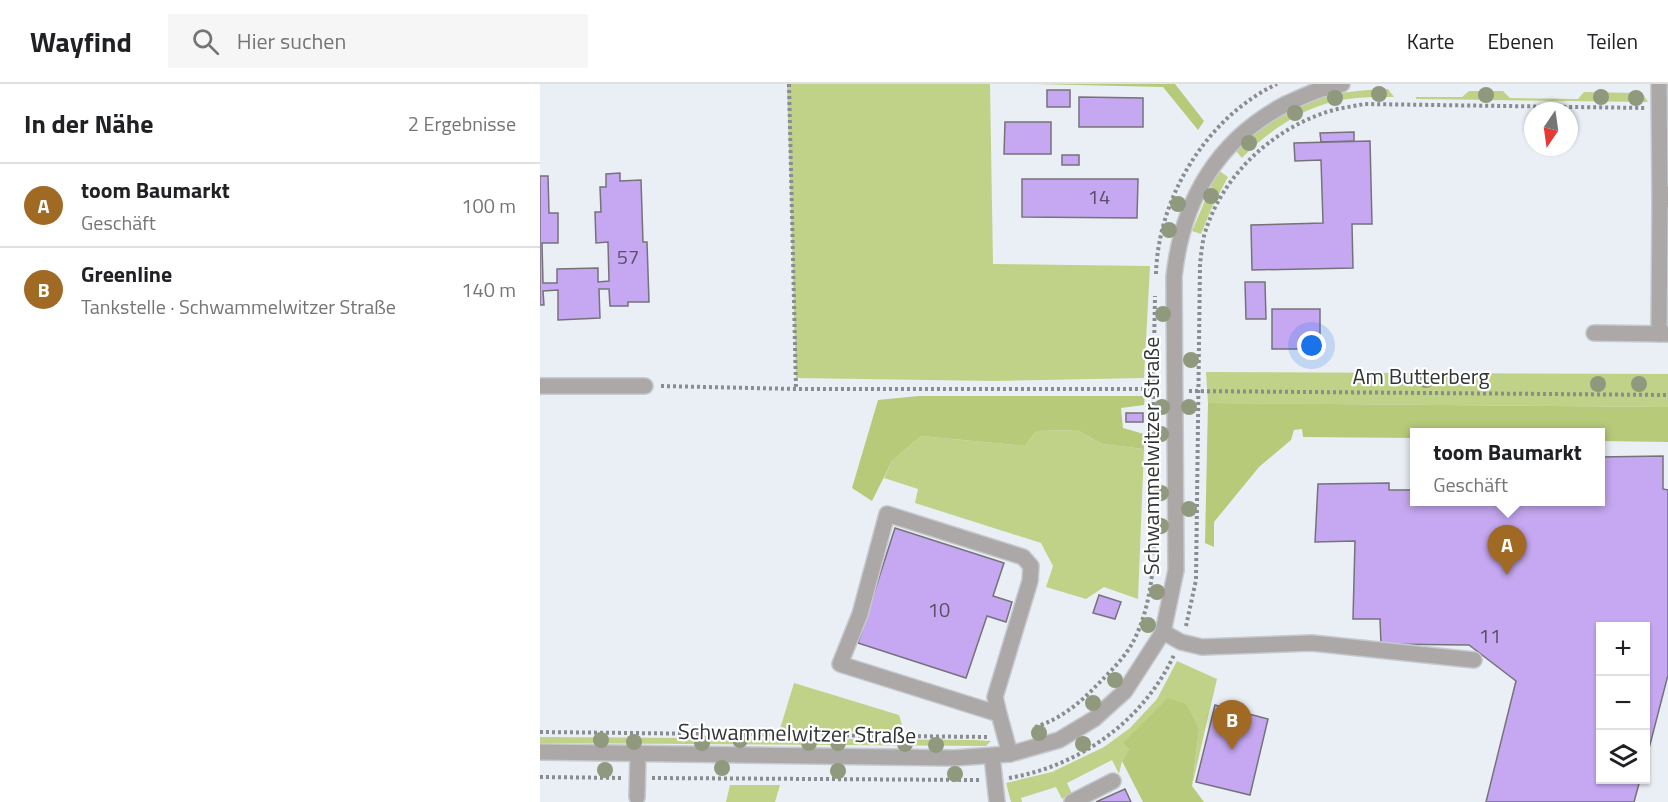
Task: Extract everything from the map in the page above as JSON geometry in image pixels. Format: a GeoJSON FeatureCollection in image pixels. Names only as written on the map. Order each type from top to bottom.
{"type":"FeatureCollection","features":[{"type":"Feature","properties":{"kind":"street","name":"Schwammelwitzer Straße"},"geometry":{"type":"LineString","coordinates":[[540,752],[954,758],[992,756],[1010,754],[1059,740],[1094,719],[1125,691],[1162,632],[1176,570],[1174,277],[1177,252],[1185,222],[1195,196],[1232,142],[1266,115],[1304,95],[1337,84]]}},
{"type":"Feature","properties":{"kind":"street"},"geometry":{"type":"LineString","coordinates":[[1594,333],[1664,334],[1664,200],[1659,84]]}},
{"type":"Feature","properties":{"kind":"street"},"geometry":{"type":"LineString","coordinates":[[540,386],[645,386]]}},
{"type":"Feature","properties":{"kind":"street"},"geometry":{"type":"LineString","coordinates":[[999,714],[840,664],[860,614],[887,514],[1023,557],[1031,566],[1030,581],[995,697],[1010,754]]}},
{"type":"Feature","properties":{"kind":"street"},"geometry":{"type":"LineString","coordinates":[[1162,632],[1181,642],[1202,647],[1312,643],[1474,660]]}},
{"type":"Feature","properties":{"kind":"street"},"geometry":{"type":"LineString","coordinates":[[637,797],[638,754]]}},
{"type":"Feature","properties":{"kind":"street"},"geometry":{"type":"LineString","coordinates":[[992,756],[998,802]]}},
{"type":"Feature","properties":{"kind":"street"},"geometry":{"type":"LineString","coordinates":[[1072,802],[1113,781]]}},
{"type":"Feature","properties":{"kind":"path"},"geometry":{"type":"LineString","coordinates":[[789,84],[796,389]]}},
{"type":"Feature","properties":{"kind":"path"},"geometry":{"type":"LineString","coordinates":[[540,777],[995,780],[1028,774],[1059,764],[1100,743],[1133,715],[1168,669],[1181,642],[1188,620],[1196,580],[1200,264],[1204,236],[1218,204],[1239,169],[1257,151],[1285,131],[1324,113],[1364,104],[1659,109]]}},
{"type":"Feature","properties":{"kind":"path"},"geometry":{"type":"LineString","coordinates":[[645,386],[796,389],[1153,389]]}},
{"type":"Feature","properties":{"kind":"path","name":"Am Butterberg"},"geometry":{"type":"LineString","coordinates":[[1174,390],[1668,395]]}},
{"type":"Feature","properties":{"kind":"green space"},"geometry":{"type":"Polygon","coordinates":[[[787,84],[990,84],[993,264],[1150,266],[1144,378],[995,381],[796,378],[787,84]]]}},
{"type":"Feature","properties":{"kind":"green space"},"geometry":{"type":"Polygon","coordinates":[[[1035,84],[1175,84],[1204,121],[1198,130],[1163,87],[1035,84]]]}},
{"type":"Feature","properties":{"kind":"green space"},"geometry":{"type":"Polygon","coordinates":[[[1388,89],[1394,97],[1344,100],[1304,112],[1270,133],[1242,158],[1235,150],[1263,125],[1294,106],[1340,93],[1388,89]]]}},
{"type":"Feature","properties":{"kind":"green space"},"geometry":{"type":"Polygon","coordinates":[[[1469,91],[1503,91],[1510,98],[1578,99],[1584,92],[1638,93],[1643,94],[1648,102],[1416,99],[1416,97],[1462,97],[1469,91]]]}},
{"type":"Feature","properties":{"kind":"green space"},"geometry":{"type":"Polygon","coordinates":[[[1218,170],[1228,177],[1201,234],[1192,231],[1218,170]]]}},
{"type":"Feature","properties":{"kind":"green space"},"geometry":{"type":"Polygon","coordinates":[[[1206,372],[1668,374],[1668,407],[1208,403],[1206,372]]]}},
{"type":"Feature","properties":{"kind":"green space"},"geometry":{"type":"Polygon","coordinates":[[[919,396],[1145,396],[1144,405],[1121,408],[1123,428],[1144,434],[1144,449],[1102,444],[1077,430],[1036,431],[1025,446],[921,436],[892,461],[872,501],[852,488],[878,400],[919,396]]]}},
{"type":"Feature","properties":{"kind":"green space"},"geometry":{"type":"Polygon","coordinates":[[[1208,403],[1668,407],[1668,442],[1605,441],[1605,428],[1410,428],[1410,438],[1303,437],[1302,429],[1294,430],[1291,440],[1259,467],[1214,522],[1214,547],[1205,543],[1208,403]]]}},
{"type":"Feature","properties":{"kind":"green space"},"geometry":{"type":"Polygon","coordinates":[[[1077,430],[1102,444],[1144,449],[1138,599],[1104,587],[1086,599],[1046,587],[1053,566],[1041,543],[915,503],[918,489],[884,478],[892,461],[921,436],[1025,446],[1036,431],[1077,430]]]}},
{"type":"Feature","properties":{"kind":"green space"},"geometry":{"type":"Polygon","coordinates":[[[1177,661],[1217,679],[1192,786],[1199,729],[1137,731],[1124,743],[1129,749],[1122,761],[1119,774],[1112,760],[1067,783],[1072,794],[1062,799],[1056,787],[1021,798],[1022,802],[1011,802],[1006,783],[1052,772],[1104,747],[1130,728],[1157,699],[1177,661]]]}},
{"type":"Feature","properties":{"kind":"green space"},"geometry":{"type":"Polygon","coordinates":[[[794,683],[899,715],[904,731],[779,732],[794,683]]]}},
{"type":"Feature","properties":{"kind":"green space"},"geometry":{"type":"Polygon","coordinates":[[[1168,698],[1186,704],[1199,729],[1192,786],[1204,802],[1143,802],[1122,761],[1129,749],[1123,743],[1168,698]]]}},
{"type":"Feature","properties":{"kind":"green space"},"geometry":{"type":"Polygon","coordinates":[[[540,737],[991,741],[986,746],[540,743],[540,737]]]}},
{"type":"Feature","properties":{"kind":"green space"},"geometry":{"type":"Polygon","coordinates":[[[730,785],[780,785],[775,802],[726,802],[730,785]]]}},
{"type":"Feature","properties":{"kind":"building"},"geometry":{"type":"Polygon","coordinates":[[[1047,90],[1070,90],[1070,107],[1047,107],[1047,90]]]}},
{"type":"Feature","properties":{"kind":"building"},"geometry":{"type":"Polygon","coordinates":[[[1079,97],[1143,98],[1143,127],[1079,127],[1079,97]]]}},
{"type":"Feature","properties":{"kind":"building"},"geometry":{"type":"Polygon","coordinates":[[[1005,122],[1051,122],[1051,154],[1004,154],[1005,122]]]}},
{"type":"Feature","properties":{"kind":"building"},"geometry":{"type":"Polygon","coordinates":[[[1354,132],[1354,141],[1321,142],[1320,133],[1354,132]]]}},
{"type":"Feature","properties":{"kind":"building"},"geometry":{"type":"Polygon","coordinates":[[[1370,141],[1372,224],[1352,224],[1353,268],[1252,270],[1251,225],[1323,223],[1321,160],[1295,161],[1294,143],[1370,141]]]}},
{"type":"Feature","properties":{"kind":"building"},"geometry":{"type":"Polygon","coordinates":[[[1062,155],[1079,155],[1079,165],[1062,165],[1062,155]]]}},
{"type":"Feature","properties":{"kind":"building"},"geometry":{"type":"Polygon","coordinates":[[[620,173],[620,181],[641,180],[643,242],[647,242],[649,302],[628,302],[628,306],[610,306],[609,289],[599,289],[600,318],[558,320],[558,290],[543,291],[544,305],[540,305],[540,176],[548,176],[549,213],[558,213],[558,243],[542,243],[543,283],[557,283],[557,269],[598,268],[598,282],[609,281],[608,242],[596,243],[595,212],[601,212],[600,187],[606,187],[606,174],[620,173]]]}},
{"type":"Feature","properties":{"kind":"building"},"geometry":{"type":"Polygon","coordinates":[[[1022,179],[1138,179],[1137,218],[1022,217],[1022,179]]]}},
{"type":"Feature","properties":{"kind":"building"},"geometry":{"type":"Polygon","coordinates":[[[1245,282],[1265,282],[1266,319],[1246,319],[1245,282]]]}},
{"type":"Feature","properties":{"kind":"building"},"geometry":{"type":"Polygon","coordinates":[[[1272,309],[1320,309],[1320,349],[1272,349],[1272,309]]]}},
{"type":"Feature","properties":{"kind":"building"},"geometry":{"type":"Polygon","coordinates":[[[1126,413],[1143,413],[1143,422],[1126,422],[1126,413]]]}},
{"type":"Feature","properties":{"kind":"building"},"geometry":{"type":"Polygon","coordinates":[[[1663,456],[1663,489],[1668,490],[1668,675],[1650,745],[1650,622],[1596,622],[1596,784],[1639,784],[1634,802],[1486,802],[1516,681],[1469,645],[1381,644],[1380,619],[1353,619],[1355,541],[1315,542],[1318,484],[1389,483],[1389,490],[1410,490],[1410,506],[1605,506],[1605,457],[1663,456]]]}},
{"type":"Feature","properties":{"kind":"building"},"geometry":{"type":"Polygon","coordinates":[[[895,528],[1004,563],[993,596],[1012,602],[1006,622],[987,616],[966,678],[858,643],[895,528]]]}},
{"type":"Feature","properties":{"kind":"building"},"geometry":{"type":"Polygon","coordinates":[[[1099,595],[1121,602],[1115,619],[1093,613],[1099,595]]]}},
{"type":"Feature","properties":{"kind":"building"},"geometry":{"type":"Polygon","coordinates":[[[1215,705],[1268,719],[1250,795],[1196,782],[1215,705]]]}},
{"type":"Feature","properties":{"kind":"building"},"geometry":{"type":"Polygon","coordinates":[[[1125,789],[1131,802],[1096,802],[1125,789]]]}},
{"type":"Feature","properties":{"kind":"place","name":"toom Baumarkt"},"geometry":{"type":"Point","coordinates":[1507,575]}},
{"type":"Feature","properties":{"kind":"place","name":"Greenline"},"geometry":{"type":"Point","coordinates":[1232,750]}}]}
